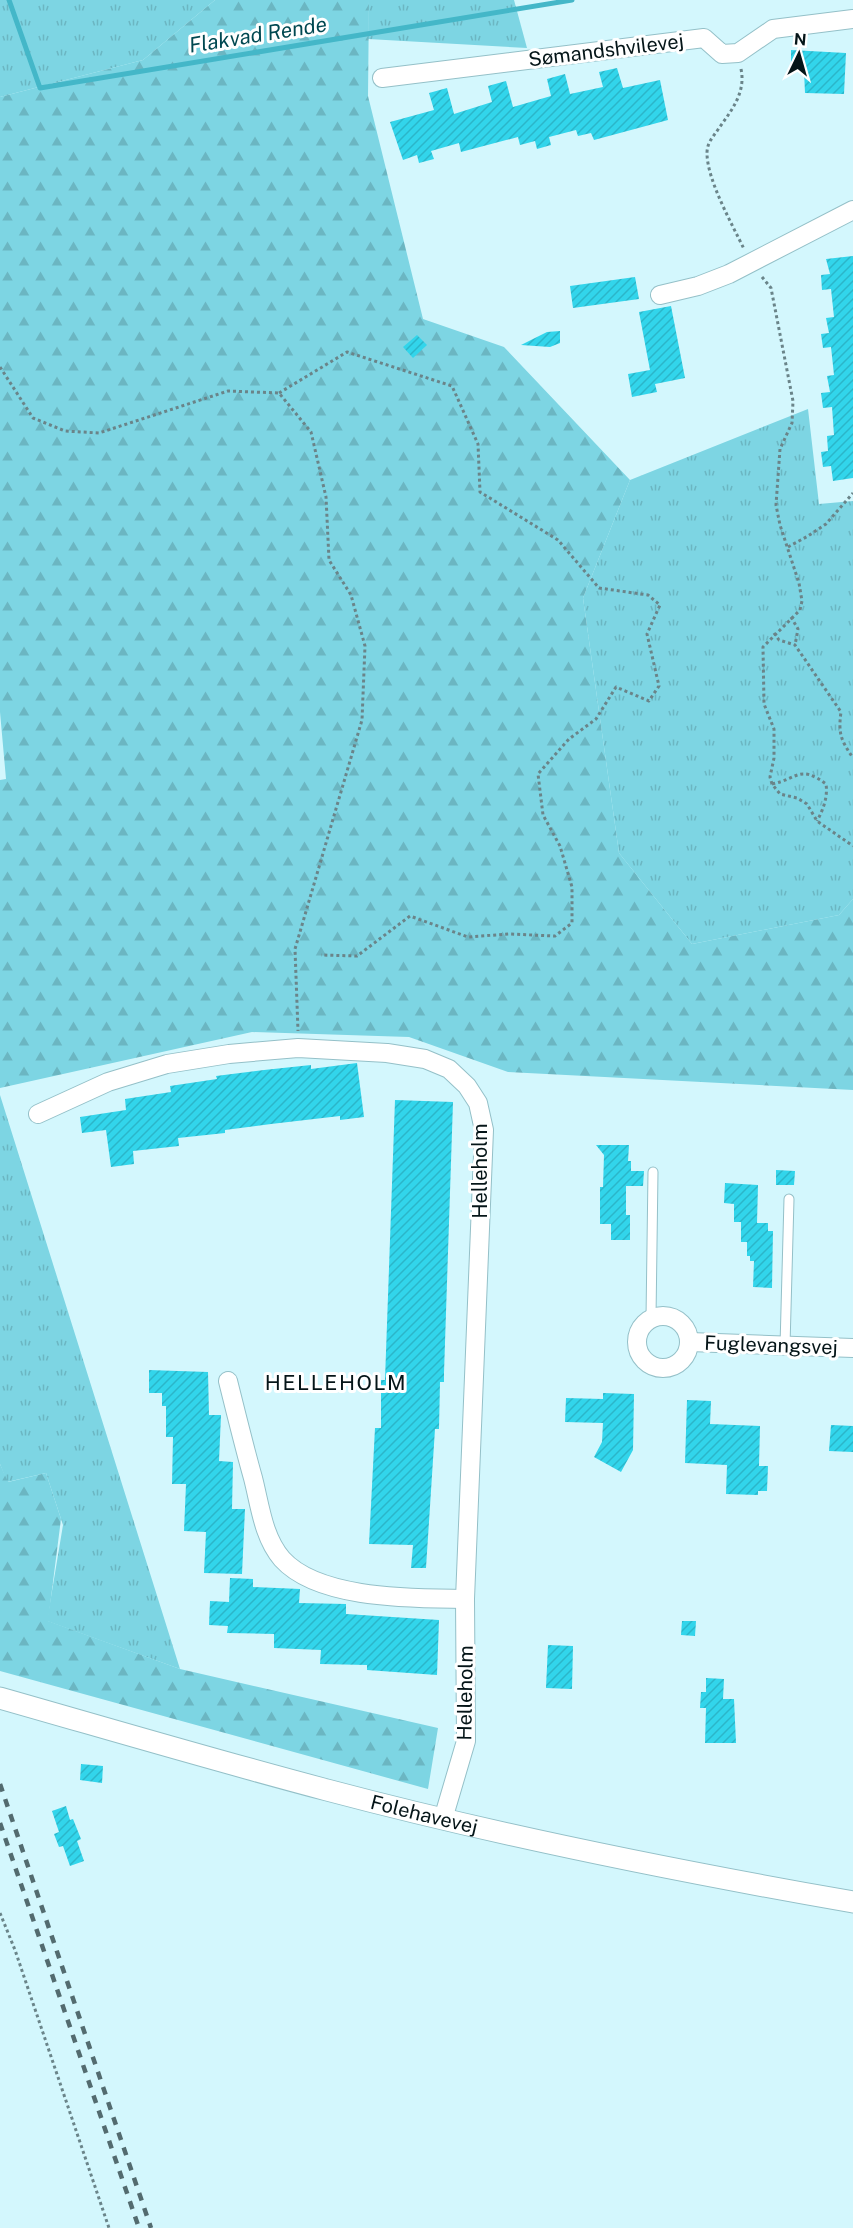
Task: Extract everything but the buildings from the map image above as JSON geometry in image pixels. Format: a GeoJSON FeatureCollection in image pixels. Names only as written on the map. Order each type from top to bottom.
{"type":"FeatureCollection","features":[{"type":"Feature","properties":{"kind":"street"},"geometry":{"type":"LineString","coordinates":[[738,53],[772,29],[853,19]]}},
{"type":"Feature","properties":{"kind":"street","name":"Sømandshvilevej"},"geometry":{"type":"LineString","coordinates":[[382,78],[704,38],[722,54],[738,53]]}},
{"type":"Feature","properties":{"kind":"street"},"geometry":{"type":"LineString","coordinates":[[660,295],[698,286],[751,263],[853,210]]}},
{"type":"Feature","properties":{"kind":"street","name":"Helleholm"},"geometry":{"type":"LineString","coordinates":[[38,1114],[108,1082],[167,1064],[229,1054],[298,1048],[387,1053],[425,1059],[449,1070],[467,1086],[478,1103],[484,1130],[465,1599],[466,1741],[443,1819]]}},
{"type":"Feature","properties":{"kind":"street","name":"Fuglevangsvej"},"geometry":{"type":"LineString","coordinates":[[666,1315],[677,1319],[686,1328],[690,1342],[687,1353],[681,1361],[671,1368],[659,1369],[649,1365],[640,1357],[636,1347],[636,1335],[642,1325],[651,1318],[666,1315]]}},
{"type":"Feature","properties":{"kind":"street","name":"Fuglevangsvej"},"geometry":{"type":"LineString","coordinates":[[690,1342],[853,1348]]}},
{"type":"Feature","properties":{"kind":"street"},"geometry":{"type":"LineString","coordinates":[[228,1381],[268,1535],[283,1559],[306,1577],[337,1588],[388,1597],[465,1599]]}},
{"type":"Feature","properties":{"kind":"street","name":"Folehavevej"},"geometry":{"type":"LineString","coordinates":[[0,1698],[326,1790],[443,1819],[687,1872],[853,1902]]}},
{"type":"Feature","properties":{"kind":"lane"},"geometry":{"type":"LineString","coordinates":[[651,1318],[652,1172]]}},
{"type":"Feature","properties":{"kind":"lane"},"geometry":{"type":"LineString","coordinates":[[785,1346],[789,1199]]}},
{"type":"Feature","properties":{"kind":"path"},"geometry":{"type":"LineString","coordinates":[[738,53],[744,80],[741,94],[710,140],[707,153],[715,189],[751,263],[771,288],[793,401],[792,423],[780,449],[776,505],[799,583],[802,602],[800,610],[774,633],[763,647],[764,704],[774,729],[772,784],[780,794],[797,798],[807,804],[817,821],[853,846]]}},
{"type":"Feature","properties":{"kind":"path"},"geometry":{"type":"LineString","coordinates":[[0,367],[33,418],[65,431],[99,433],[228,391],[279,393],[347,352],[452,386],[478,444],[480,492],[558,540],[598,588],[648,596],[660,605],[648,634],[659,686],[649,701],[616,687],[596,719],[569,739],[538,774],[543,815],[560,846],[572,888],[572,923],[555,936],[509,934],[468,937],[410,916],[357,956],[321,955]]}},
{"type":"Feature","properties":{"kind":"path"},"geometry":{"type":"LineString","coordinates":[[279,393],[311,432],[326,496],[330,560],[351,595],[365,646],[362,720],[296,949],[298,1048]]}},
{"type":"Feature","properties":{"kind":"path"},"geometry":{"type":"LineString","coordinates":[[788,547],[826,524],[853,493]]}},
{"type":"Feature","properties":{"kind":"path"},"geometry":{"type":"LineString","coordinates":[[791,617],[798,629],[795,645]]}},
{"type":"Feature","properties":{"kind":"path"},"geometry":{"type":"LineString","coordinates":[[774,633],[779,640],[795,645],[841,712],[839,724],[841,740],[853,758]]}},
{"type":"Feature","properties":{"kind":"path"},"geometry":{"type":"LineString","coordinates":[[772,784],[784,782],[796,774],[805,773],[814,775],[826,784],[827,792],[823,811],[817,821]]}},
{"type":"Feature","properties":{"kind":"path"},"geometry":{"type":"LineString","coordinates":[[0,1913],[15,1950],[110,2228]]}},
{"type":"Feature","properties":{"kind":"green space"},"geometry":{"type":"Polygon","coordinates":[[[0,0],[215,0],[143,60],[0,97],[0,0]]]}},
{"type":"Feature","properties":{"kind":"green space"},"geometry":{"type":"Polygon","coordinates":[[[215,0],[369,0],[368,96],[423,319],[504,347],[630,480],[583,598],[619,853],[692,944],[839,915],[853,899],[853,1090],[508,1072],[409,1037],[252,1032],[0,1088],[0,780],[6,779],[0,712],[0,97],[143,60],[215,0]]]}},
{"type":"Feature","properties":{"kind":"green space"},"geometry":{"type":"Polygon","coordinates":[[[369,0],[514,0],[527,48],[368,39],[369,0]]]}},
{"type":"Feature","properties":{"kind":"green space"},"geometry":{"type":"Polygon","coordinates":[[[808,409],[819,504],[853,501],[853,899],[839,915],[692,944],[619,853],[583,598],[630,480],[808,409]]]}},
{"type":"Feature","properties":{"kind":"green space"},"geometry":{"type":"Polygon","coordinates":[[[0,1095],[180,1669],[47,1621],[63,1525],[46,1473],[7,1482],[0,1464],[0,1095]]]}},
{"type":"Feature","properties":{"kind":"green space"},"geometry":{"type":"Polygon","coordinates":[[[0,1464],[8,1482],[46,1473],[61,1519],[48,1621],[180,1669],[438,1728],[428,1789],[0,1671],[0,1464]]]}},
{"type":"Feature","properties":{"kind":"waterway","name":"Flakvad Rende"},"geometry":{"type":"LineString","coordinates":[[9,0],[40,88],[572,0]]}},
{"type":"Feature","properties":{"kind":"railway"},"geometry":{"type":"LineString","coordinates":[[0,1784],[151,2228]]}},
{"type":"Feature","properties":{"kind":"railway"},"geometry":{"type":"LineString","coordinates":[[0,1823],[139,2228]]}},
{"type":"Feature","properties":{"kind":"district","name":"HELLEHOLM"},"geometry":{"type":"Point","coordinates":[336,1383]}}]}
